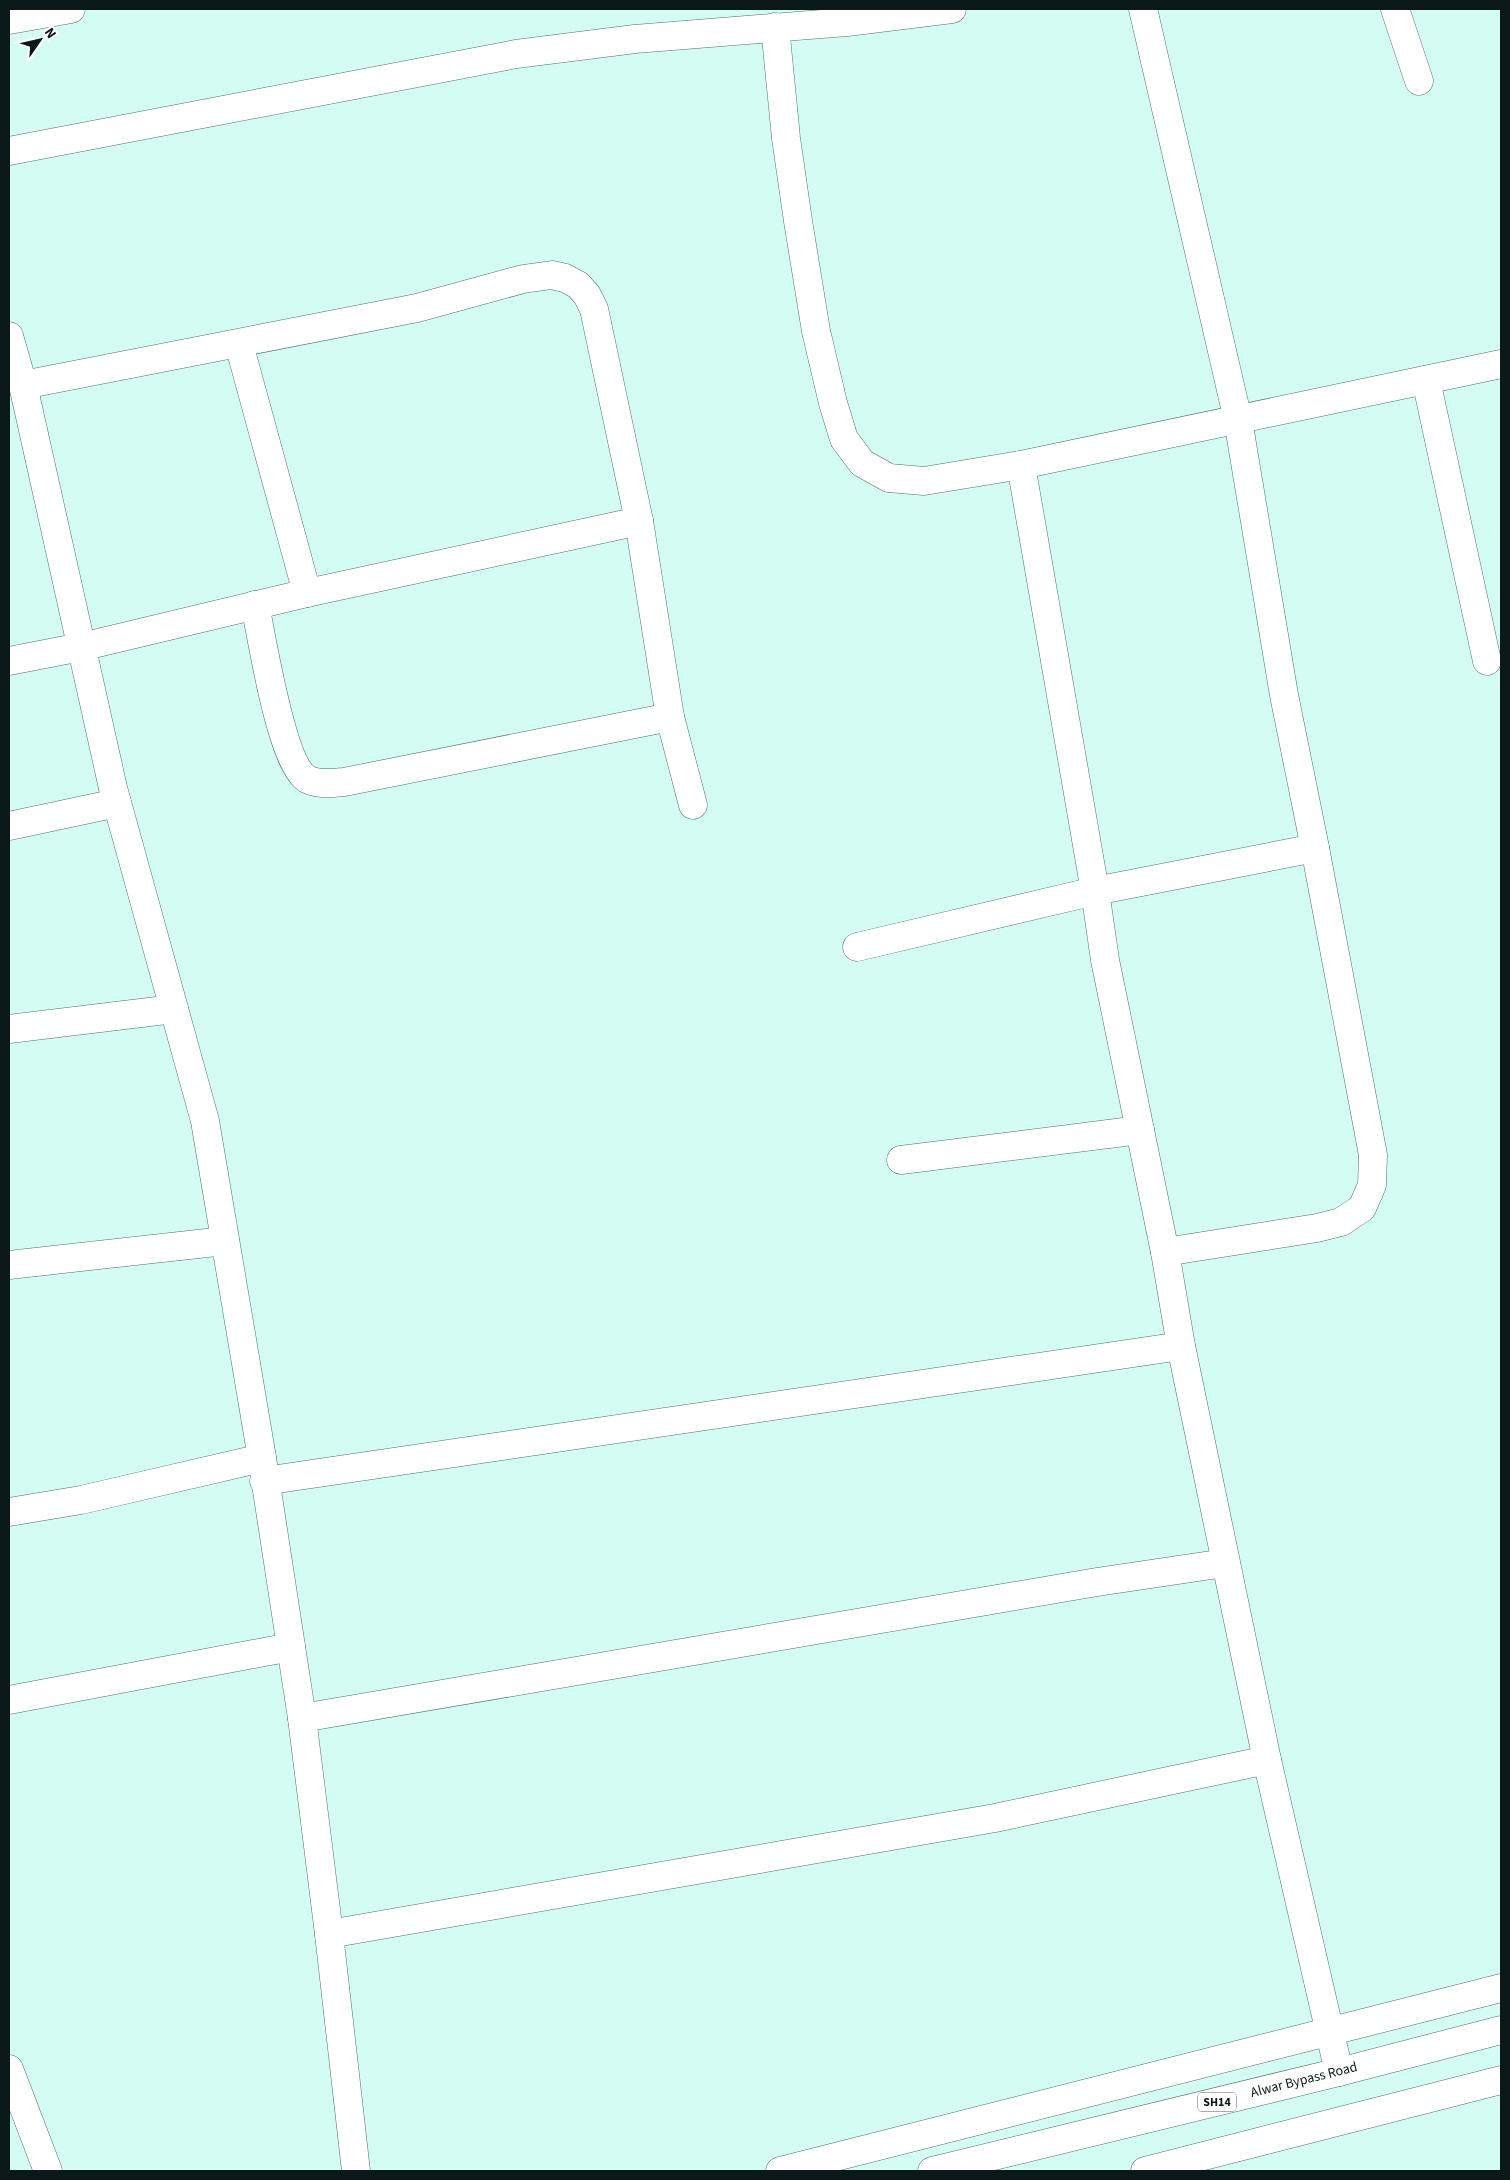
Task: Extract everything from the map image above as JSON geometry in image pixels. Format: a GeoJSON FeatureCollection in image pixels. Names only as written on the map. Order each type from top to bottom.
{"type":"FeatureCollection","features":[{"type":"Feature","properties":{"kind":"street"},"geometry":{"type":"LineString","coordinates":[[9,20],[70,9]]}},
{"type":"Feature","properties":{"kind":"street"},"geometry":{"type":"LineString","coordinates":[[9,151],[516,54],[635,39],[890,17],[952,9]]}},
{"type":"Feature","properties":{"kind":"street"},"geometry":{"type":"LineString","coordinates":[[1143,9],[1238,420],[1284,695],[1373,1155],[1372,1185],[1362,1208],[1341,1222],[1316,1228],[1165,1252]]}},
{"type":"Feature","properties":{"kind":"street"},"geometry":{"type":"LineString","coordinates":[[1395,9],[1419,81]]}},
{"type":"Feature","properties":{"kind":"street"},"geometry":{"type":"LineString","coordinates":[[775,27],[786,138],[816,331],[833,403],[844,439],[862,463],[889,478],[924,481],[1021,465],[1501,364]]}},
{"type":"Feature","properties":{"kind":"street"},"geometry":{"type":"LineString","coordinates":[[23,385],[417,308],[523,279],[552,275],[565,278],[578,285],[587,295],[594,310],[639,521],[670,716],[694,805]]}},
{"type":"Feature","properties":{"kind":"street"},"geometry":{"type":"LineString","coordinates":[[9,336],[23,385],[117,803],[205,1121],[302,1718],[356,2171]]}},
{"type":"Feature","properties":{"kind":"street"},"geometry":{"type":"LineString","coordinates":[[239,344],[307,593]]}},
{"type":"Feature","properties":{"kind":"street"},"geometry":{"type":"LineString","coordinates":[[1426,380],[1487,661]]}},
{"type":"Feature","properties":{"kind":"street"},"geometry":{"type":"LineString","coordinates":[[1021,465],[1095,891],[1105,960],[1165,1252],[1180,1346],[1266,1760],[1339,2072]]}},
{"type":"Feature","properties":{"kind":"street"},"geometry":{"type":"LineString","coordinates":[[9,661],[81,648],[307,593],[639,521]]}},
{"type":"Feature","properties":{"kind":"street"},"geometry":{"type":"LineString","coordinates":[[255,605],[283,739],[295,767],[307,779],[322,783],[344,782],[670,716]]}},
{"type":"Feature","properties":{"kind":"street"},"geometry":{"type":"LineString","coordinates":[[9,826],[117,803]]}},
{"type":"Feature","properties":{"kind":"street"},"geometry":{"type":"LineString","coordinates":[[857,947],[1095,891],[1315,848]]}},
{"type":"Feature","properties":{"kind":"street"},"geometry":{"type":"LineString","coordinates":[[9,1029],[174,1009]]}},
{"type":"Feature","properties":{"kind":"street"},"geometry":{"type":"LineString","coordinates":[[901,1160],[1140,1130]]}},
{"type":"Feature","properties":{"kind":"street"},"geometry":{"type":"LineString","coordinates":[[9,1265],[225,1241]]}},
{"type":"Feature","properties":{"kind":"street"},"geometry":{"type":"LineString","coordinates":[[9,1512],[263,1470],[1180,1346]]}},
{"type":"Feature","properties":{"kind":"street"},"geometry":{"type":"LineString","coordinates":[[302,1718],[1097,1582],[1225,1563]]}},
{"type":"Feature","properties":{"kind":"street"},"geometry":{"type":"LineString","coordinates":[[9,1700],[290,1646]]}},
{"type":"Feature","properties":{"kind":"street"},"geometry":{"type":"LineString","coordinates":[[329,1934],[995,1818],[1266,1760]]}},
{"type":"Feature","properties":{"kind":"street"},"geometry":{"type":"LineString","coordinates":[[780,2171],[1501,1988]]}},
{"type":"Feature","properties":{"kind":"street","name":"Alwar Bypass Road"},"geometry":{"type":"LineString","coordinates":[[932,2171],[1339,2072],[1501,2030]]}},
{"type":"Feature","properties":{"kind":"street"},"geometry":{"type":"LineString","coordinates":[[9,2069],[48,2171]]}},
{"type":"Feature","properties":{"kind":"street"},"geometry":{"type":"LineString","coordinates":[[1145,2171],[1501,2080]]}}]}
